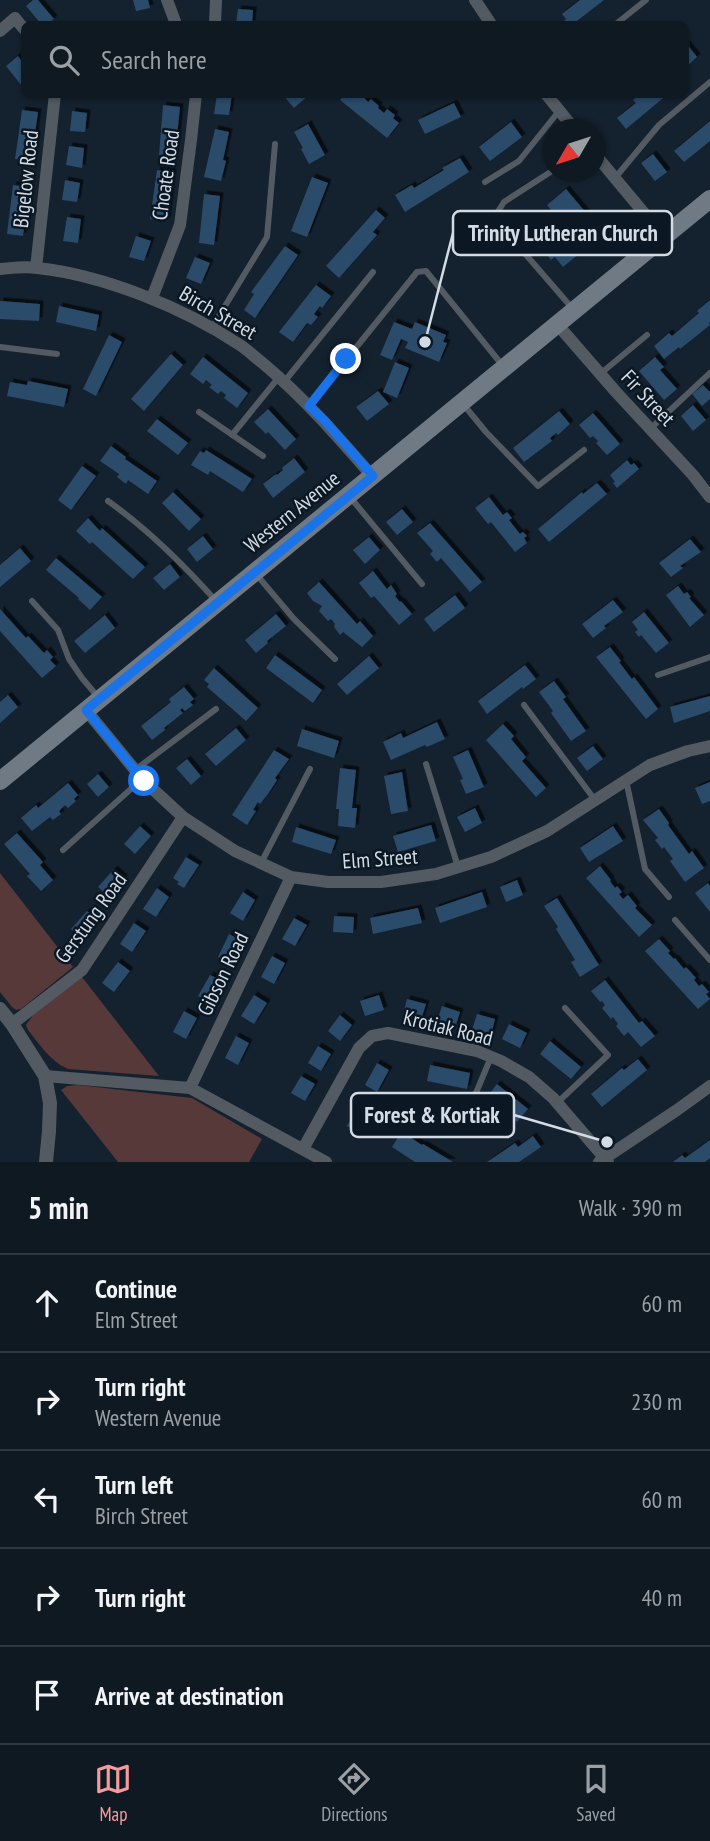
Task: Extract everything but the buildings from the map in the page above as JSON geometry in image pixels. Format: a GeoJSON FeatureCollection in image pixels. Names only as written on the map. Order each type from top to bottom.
{"type":"FeatureCollection","features":[{"type":"Feature","properties":{"kind":"main road","name":"Western Avenue"},"geometry":{"type":"LineString","coordinates":[[0,781],[710,199]]}},
{"type":"Feature","properties":{"kind":"street"},"geometry":{"type":"LineString","coordinates":[[167,0],[175,21]]}},
{"type":"Feature","properties":{"kind":"street"},"geometry":{"type":"LineString","coordinates":[[215,21],[216,0]]}},
{"type":"Feature","properties":{"kind":"street"},"geometry":{"type":"LineString","coordinates":[[475,0],[489,21]]}},
{"type":"Feature","properties":{"kind":"street"},"geometry":{"type":"LineString","coordinates":[[0,31],[15,18],[21,25]]}},
{"type":"Feature","properties":{"kind":"street","name":"Bigelow Road"},"geometry":{"type":"LineString","coordinates":[[36,268],[55,98]]}},
{"type":"Feature","properties":{"kind":"street","name":"Choate Road"},"geometry":{"type":"LineString","coordinates":[[152,298],[180,225],[195,98]]}},
{"type":"Feature","properties":{"kind":"street"},"geometry":{"type":"LineString","coordinates":[[549,98],[566,119]]}},
{"type":"Feature","properties":{"kind":"street"},"geometry":{"type":"LineString","coordinates":[[605,166],[664,237]]}},
{"type":"Feature","properties":{"kind":"street","name":"Birch Street"},"geometry":{"type":"LineString","coordinates":[[0,268],[36,268],[94,279],[152,298],[211,328],[241,345],[282,380],[324,420],[373,476]]}},
{"type":"Feature","properties":{"kind":"street","name":"Fir Street"},"geometry":{"type":"LineString","coordinates":[[557,324],[710,497]]}},
{"type":"Feature","properties":{"kind":"street","name":"Elm Street"},"geometry":{"type":"LineString","coordinates":[[93,704],[138,775],[183,817],[235,851],[290,877],[328,882],[381,882],[436,874],[491,857],[547,831],[650,765],[710,746]]}},
{"type":"Feature","properties":{"kind":"street","name":"Gerstung Road"},"geometry":{"type":"LineString","coordinates":[[12,1024],[82,970],[183,817]]}},
{"type":"Feature","properties":{"kind":"street","name":"Gibson Road"},"geometry":{"type":"LineString","coordinates":[[190,1088],[290,877]]}},
{"type":"Feature","properties":{"kind":"street"},"geometry":{"type":"LineString","coordinates":[[0,1009],[45,1076],[50,1103],[46,1162]]}},
{"type":"Feature","properties":{"kind":"street","name":"Krotiak Road"},"geometry":{"type":"LineString","coordinates":[[303,1149],[359,1048],[372,1036],[388,1032],[477,1051],[529,1077],[557,1103],[604,1161]]}},
{"type":"Feature","properties":{"kind":"street"},"geometry":{"type":"LineString","coordinates":[[45,1076],[190,1088],[326,1162]]}},
{"type":"Feature","properties":{"kind":"street"},"geometry":{"type":"LineString","coordinates":[[604,1161],[710,1086]]}},
{"type":"Feature","properties":{"kind":"lane"},"geometry":{"type":"LineString","coordinates":[[620,21],[646,0]]}},
{"type":"Feature","properties":{"kind":"lane"},"geometry":{"type":"LineString","coordinates":[[615,178],[659,125],[710,82]]}},
{"type":"Feature","properties":{"kind":"lane"},"geometry":{"type":"LineString","coordinates":[[485,182],[519,161],[559,110]]}},
{"type":"Feature","properties":{"kind":"lane"},"geometry":{"type":"LineString","coordinates":[[211,328],[267,237],[275,144]]}},
{"type":"Feature","properties":{"kind":"lane"},"geometry":{"type":"LineString","coordinates":[[542,177],[504,202],[496,220],[573,311]]}},
{"type":"Feature","properties":{"kind":"lane"},"geometry":{"type":"LineString","coordinates":[[232,435],[373,271]]}},
{"type":"Feature","properties":{"kind":"lane"},"geometry":{"type":"LineString","coordinates":[[309,406],[417,272],[426,271],[504,368]]}},
{"type":"Feature","properties":{"kind":"lane"},"geometry":{"type":"LineString","coordinates":[[600,373],[647,335]]}},
{"type":"Feature","properties":{"kind":"lane"},"geometry":{"type":"LineString","coordinates":[[0,347],[57,354]]}},
{"type":"Feature","properties":{"kind":"lane"},"geometry":{"type":"LineString","coordinates":[[650,429],[710,373]]}},
{"type":"Feature","properties":{"kind":"lane"},"geometry":{"type":"LineString","coordinates":[[462,402],[486,432],[538,486],[584,450]]}},
{"type":"Feature","properties":{"kind":"lane"},"geometry":{"type":"LineString","coordinates":[[199,412],[263,456]]}},
{"type":"Feature","properties":{"kind":"lane"},"geometry":{"type":"LineString","coordinates":[[349,496],[422,584]]}},
{"type":"Feature","properties":{"kind":"lane"},"geometry":{"type":"LineString","coordinates":[[108,501],[164,546],[218,603]]}},
{"type":"Feature","properties":{"kind":"lane"},"geometry":{"type":"LineString","coordinates":[[255,572],[294,619],[335,659]]}},
{"type":"Feature","properties":{"kind":"lane"},"geometry":{"type":"LineString","coordinates":[[32,601],[58,630],[69,659],[82,678],[93,704]]}},
{"type":"Feature","properties":{"kind":"lane"},"geometry":{"type":"LineString","coordinates":[[658,675],[710,657]]}},
{"type":"Feature","properties":{"kind":"lane"},"geometry":{"type":"LineString","coordinates":[[524,705],[595,800]]}},
{"type":"Feature","properties":{"kind":"lane"},"geometry":{"type":"LineString","coordinates":[[63,850],[138,775],[216,709]]}},
{"type":"Feature","properties":{"kind":"lane"},"geometry":{"type":"LineString","coordinates":[[426,764],[458,867]]}},
{"type":"Feature","properties":{"kind":"lane"},"geometry":{"type":"LineString","coordinates":[[261,863],[310,769]]}},
{"type":"Feature","properties":{"kind":"lane"},"geometry":{"type":"LineString","coordinates":[[626,780],[645,869],[669,897]]}},
{"type":"Feature","properties":{"kind":"lane"},"geometry":{"type":"LineString","coordinates":[[675,920],[710,960]]}},
{"type":"Feature","properties":{"kind":"lane"},"geometry":{"type":"LineString","coordinates":[[557,1103],[608,1055],[565,1008]]}},
{"type":"Feature","properties":{"kind":"lane"},"geometry":{"type":"LineString","coordinates":[[430,1108],[463,1124],[491,1057]]}},
{"type":"Feature","properties":{"kind":"shaded area"},"geometry":{"type":"Polygon","coordinates":[[[0,873],[73,967],[21,1009],[16,1010],[0,992],[0,873]]]}},
{"type":"Feature","properties":{"kind":"shaded area"},"geometry":{"type":"Polygon","coordinates":[[[82,977],[159,1076],[68,1069],[51,1057],[28,1030],[26,1025],[33,1015],[82,977]]]}},
{"type":"Feature","properties":{"kind":"shaded area"},"geometry":{"type":"Polygon","coordinates":[[[67,1086],[192,1098],[262,1139],[249,1162],[118,1162],[61,1090],[67,1086]]]}},
{"type":"Feature","properties":{"kind":"place","name":"Trinity Lutheran Church"},"geometry":{"type":"Point","coordinates":[425,342]}},
{"type":"Feature","properties":{"kind":"place","name":"Forest & Kortiak"},"geometry":{"type":"Point","coordinates":[607,1142]}},
{"type":"Feature","properties":{"kind":"route"},"geometry":{"type":"LineString","coordinates":[[144,781],[86,710],[373,476],[309,406],[346,359]]}}]}
